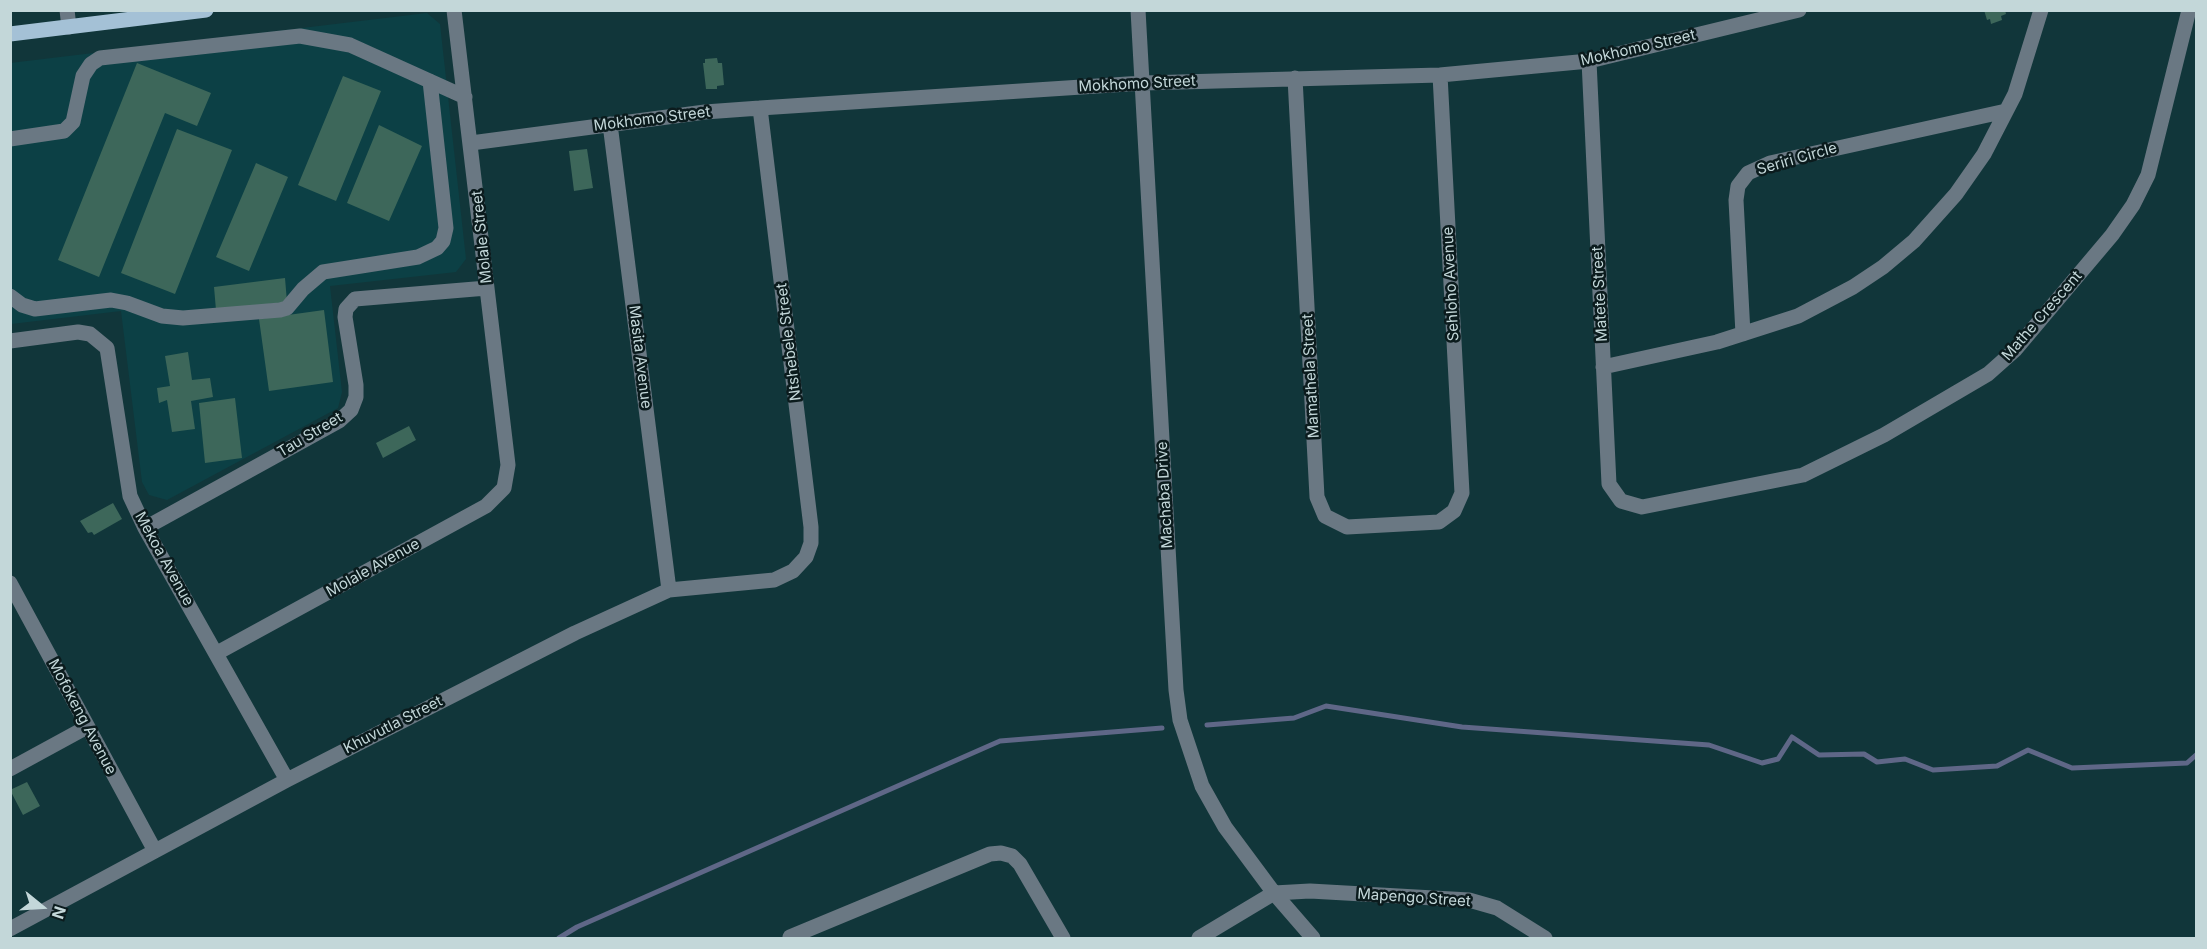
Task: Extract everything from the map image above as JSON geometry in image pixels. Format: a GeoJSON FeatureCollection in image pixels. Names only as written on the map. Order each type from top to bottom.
{"type":"FeatureCollection","features":[{"type":"Feature","properties":{"kind":"main road"},"geometry":{"type":"LineString","coordinates":[[10,34],[206,10]]}},
{"type":"Feature","properties":{"kind":"street"},"geometry":{"type":"LineString","coordinates":[[67,10],[69,27]]}},
{"type":"Feature","properties":{"kind":"street","name":"Molale Street"},"geometry":{"type":"LineString","coordinates":[[454,10],[508,465]]}},
{"type":"Feature","properties":{"kind":"street","name":"Machaba Drive"},"geometry":{"type":"LineString","coordinates":[[1138,10],[1176,690],[1180,720],[1202,786],[1225,827],[1274,893],[1313,939]]}},
{"type":"Feature","properties":{"kind":"street","name":"Mokhomo Street"},"geometry":{"type":"LineString","coordinates":[[471,143],[610,124],[760,108],[1143,82],[1440,75],[1589,61],[1798,10]]}},
{"type":"Feature","properties":{"kind":"street"},"geometry":{"type":"LineString","coordinates":[[1603,367],[1717,342],[1797,316],[1853,287],[1884,267],[1914,241],[1956,194],[1984,154],[2015,94],[2041,10]]}},
{"type":"Feature","properties":{"kind":"street","name":"Mathe Crescent"},"geometry":{"type":"LineString","coordinates":[[1642,507],[1803,475],[1884,435],[1988,374],[2015,350],[2112,235],[2133,205],[2148,174],[2189,10]]}},
{"type":"Feature","properties":{"kind":"street"},"geometry":{"type":"LineString","coordinates":[[10,139],[64,131],[73,122],[83,76],[91,64],[100,58],[300,36],[350,45],[465,97]]}},
{"type":"Feature","properties":{"kind":"street","name":"Matete Street"},"geometry":{"type":"LineString","coordinates":[[1589,61],[1609,484],[1622,501],[1642,507]]}},
{"type":"Feature","properties":{"kind":"street","name":"Sehloho Avenue"},"geometry":{"type":"LineString","coordinates":[[1440,75],[1462,493]]}},
{"type":"Feature","properties":{"kind":"street","name":"Mamathela Street"},"geometry":{"type":"LineString","coordinates":[[1294,78],[1320,507],[1325,516],[1347,527],[1439,522],[1454,511],[1462,493]]}},
{"type":"Feature","properties":{"kind":"street"},"geometry":{"type":"LineString","coordinates":[[10,296],[22,305],[35,309],[111,300],[127,303],[162,316],[183,318],[280,310],[287,308],[303,289],[323,272],[418,257],[437,248],[443,241],[446,228],[430,81]]}},
{"type":"Feature","properties":{"kind":"street","name":"Ntshebele Street"},"geometry":{"type":"LineString","coordinates":[[760,108],[811,527],[811,543],[806,557],[793,571]]}},
{"type":"Feature","properties":{"kind":"street","name":"Seriri Circle"},"geometry":{"type":"LineString","coordinates":[[1743,334],[1736,200],[1738,186],[1748,173],[1770,164],[2006,111]]}},
{"type":"Feature","properties":{"kind":"street","name":"Masita Avenue"},"geometry":{"type":"LineString","coordinates":[[610,124],[669,590]]}},
{"type":"Feature","properties":{"kind":"street","name":"Tau Street"},"geometry":{"type":"LineString","coordinates":[[145,528],[339,421],[351,410],[356,397],[356,385],[345,317],[346,309],[355,298],[487,288]]}},
{"type":"Feature","properties":{"kind":"street","name":"Mekoa Avenue"},"geometry":{"type":"LineString","coordinates":[[10,341],[78,332],[99,340],[107,348],[130,496],[145,528],[218,653],[286,780]]}},
{"type":"Feature","properties":{"kind":"street","name":"Molale Avenue"},"geometry":{"type":"LineString","coordinates":[[218,653],[486,506],[504,488],[508,465]]}},
{"type":"Feature","properties":{"kind":"street","name":"Khuvutla Street"},"geometry":{"type":"LineString","coordinates":[[10,929],[286,780],[575,633],[669,590],[774,580],[793,571]]}},
{"type":"Feature","properties":{"kind":"street","name":"Mofokeng Avenue"},"geometry":{"type":"LineString","coordinates":[[12,592],[155,851]]}},
{"type":"Feature","properties":{"kind":"street"},"geometry":{"type":"LineString","coordinates":[[10,769],[87,727]]}},
{"type":"Feature","properties":{"kind":"street"},"geometry":{"type":"LineString","coordinates":[[790,937],[990,854],[1001,853],[1012,856],[1020,864],[1063,939]]}},
{"type":"Feature","properties":{"kind":"street","name":"Mapengo Street"},"geometry":{"type":"LineString","coordinates":[[1274,893],[1310,891],[1469,900],[1497,908],[1545,939]]}},
{"type":"Feature","properties":{"kind":"street"},"geometry":{"type":"LineString","coordinates":[[1199,939],[1274,893]]}},
{"type":"Feature","properties":{"kind":"shaded area"},"geometry":{"type":"Polygon","coordinates":[[[427,13],[440,24],[466,259],[456,272],[330,286],[342,392],[338,408],[167,500],[149,495],[142,482],[121,311],[11,324],[10,63],[427,13]]]}},
{"type":"Feature","properties":{"kind":"building"},"geometry":{"type":"Polygon","coordinates":[[[1984,10],[2005,10],[2006,14],[2001,16],[2002,20],[1991,24],[1984,10]]]}},
{"type":"Feature","properties":{"kind":"building"},"geometry":{"type":"Polygon","coordinates":[[[717,58],[718,63],[722,63],[724,85],[717,86],[717,89],[706,89],[703,63],[705,59],[717,58]]]}},
{"type":"Feature","properties":{"kind":"building"},"geometry":{"type":"Polygon","coordinates":[[[137,63],[211,93],[197,126],[165,113],[99,277],[58,260],[137,63]]]}},
{"type":"Feature","properties":{"kind":"building"},"geometry":{"type":"Polygon","coordinates":[[[343,76],[381,91],[336,201],[298,185],[343,76]]]}},
{"type":"Feature","properties":{"kind":"building"},"geometry":{"type":"Polygon","coordinates":[[[379,125],[422,146],[389,221],[347,203],[379,125]]]}},
{"type":"Feature","properties":{"kind":"building"},"geometry":{"type":"Polygon","coordinates":[[[177,129],[232,150],[175,294],[121,273],[177,129]]]}},
{"type":"Feature","properties":{"kind":"building"},"geometry":{"type":"Polygon","coordinates":[[[587,149],[593,188],[574,191],[569,151],[587,149]]]}},
{"type":"Feature","properties":{"kind":"building"},"geometry":{"type":"Polygon","coordinates":[[[256,163],[288,177],[249,271],[216,257],[256,163]]]}},
{"type":"Feature","properties":{"kind":"building"},"geometry":{"type":"Polygon","coordinates":[[[285,278],[287,302],[216,310],[214,287],[285,278]]]}},
{"type":"Feature","properties":{"kind":"building"},"geometry":{"type":"Polygon","coordinates":[[[324,310],[333,382],[269,391],[259,319],[324,310]]]}},
{"type":"Feature","properties":{"kind":"building"},"geometry":{"type":"Polygon","coordinates":[[[188,352],[192,380],[210,378],[213,397],[191,401],[195,429],[172,432],[167,400],[159,403],[157,388],[170,386],[165,356],[188,352]]]}},
{"type":"Feature","properties":{"kind":"building"},"geometry":{"type":"Polygon","coordinates":[[[235,398],[242,458],[205,463],[199,403],[235,398]]]}},
{"type":"Feature","properties":{"kind":"building"},"geometry":{"type":"Polygon","coordinates":[[[409,426],[416,440],[383,458],[376,443],[409,426]]]}},
{"type":"Feature","properties":{"kind":"building"},"geometry":{"type":"Polygon","coordinates":[[[113,503],[122,519],[94,535],[92,532],[88,533],[80,521],[113,503]]]}},
{"type":"Feature","properties":{"kind":"building"},"geometry":{"type":"Polygon","coordinates":[[[27,782],[40,806],[23,815],[10,790],[27,782]]]}},
{"type":"Feature","properties":{"kind":"waterway"},"geometry":{"type":"LineString","coordinates":[[1207,725],[1294,718],[1326,706],[1462,727],[1709,745],[1762,763],[1778,759],[1792,737],[1819,755],[1864,754],[1877,762],[1905,759],[1933,770],[1997,766],[2028,750],[2072,768],[2187,763],[2196,755]]}},
{"type":"Feature","properties":{"kind":"waterway"},"geometry":{"type":"LineString","coordinates":[[559,938],[577,927],[1000,741],[1162,728]]}}]}
